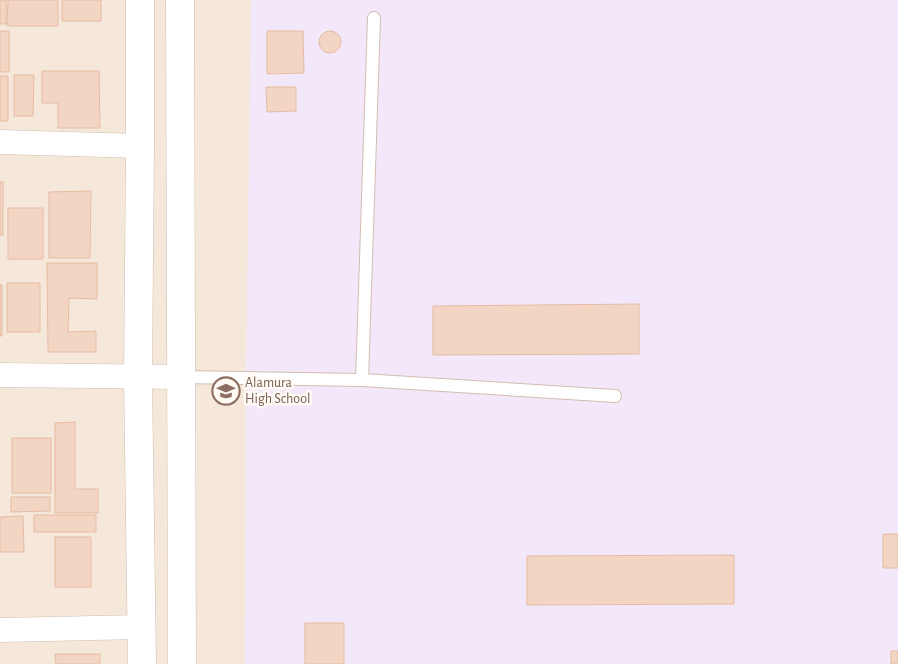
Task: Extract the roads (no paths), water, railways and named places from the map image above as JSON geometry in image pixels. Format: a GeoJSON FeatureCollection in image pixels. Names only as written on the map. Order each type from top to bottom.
{"type":"FeatureCollection","features":[{"type":"Feature","properties":{"kind":"street"},"geometry":{"type":"LineString","coordinates":[[140,0],[138,377],[142,664]]}},
{"type":"Feature","properties":{"kind":"street"},"geometry":{"type":"LineString","coordinates":[[180,0],[182,664]]}},
{"type":"Feature","properties":{"kind":"street"},"geometry":{"type":"LineString","coordinates":[[0,142],[140,146]]}},
{"type":"Feature","properties":{"kind":"street"},"geometry":{"type":"LineString","coordinates":[[0,376],[182,377]]}},
{"type":"Feature","properties":{"kind":"street"},"geometry":{"type":"LineString","coordinates":[[0,630],[142,627]]}},
{"type":"Feature","properties":{"kind":"lane"},"geometry":{"type":"LineString","coordinates":[[362,380],[374,18]]}},
{"type":"Feature","properties":{"kind":"lane"},"geometry":{"type":"LineString","coordinates":[[182,377],[362,380],[615,396]]}},
{"type":"Feature","properties":{"kind":"place","name":"Alamura High School"},"geometry":{"type":"Point","coordinates":[226,391]}}]}
